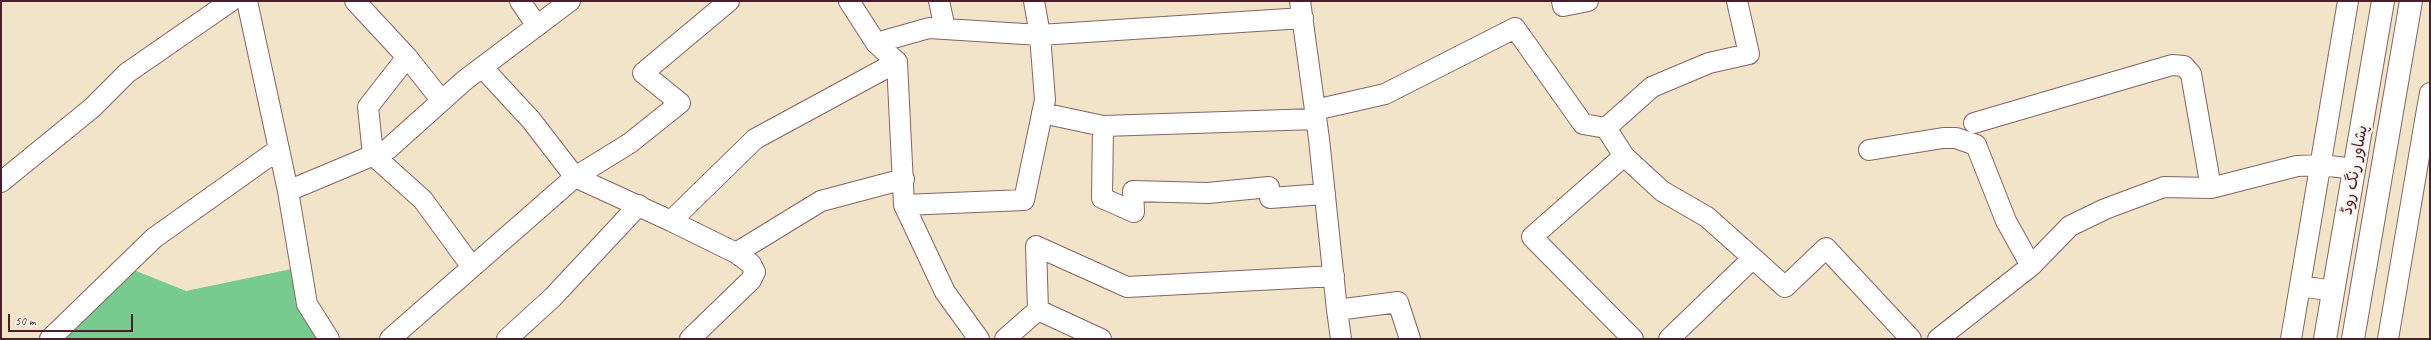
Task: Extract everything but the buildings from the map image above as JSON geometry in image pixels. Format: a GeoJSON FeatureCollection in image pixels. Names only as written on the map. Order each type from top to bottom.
{"type":"FeatureCollection","features":[{"type":"Feature","properties":{"kind":"highway","name":"پشاور رنگ روڈ"},"geometry":{"type":"LineString","coordinates":[[2325,339],[2383,1]]}},
{"type":"Feature","properties":{"kind":"highway","name":"پشاور رنگ روڈ"},"geometry":{"type":"LineString","coordinates":[[2353,339],[2411,1]]}},
{"type":"Feature","properties":{"kind":"street"},"geometry":{"type":"LineString","coordinates":[[1,182],[92,108],[127,73],[231,1]]}},
{"type":"Feature","properties":{"kind":"street"},"geometry":{"type":"LineString","coordinates":[[247,1],[288,191],[307,304],[329,339]]}},
{"type":"Feature","properties":{"kind":"street"},"geometry":{"type":"LineString","coordinates":[[355,1],[407,57],[442,101]]}},
{"type":"Feature","properties":{"kind":"street"},"geometry":{"type":"LineString","coordinates":[[520,1],[536,26]]}},
{"type":"Feature","properties":{"kind":"street"},"geometry":{"type":"LineString","coordinates":[[288,191],[388,149],[482,67],[570,1]]}},
{"type":"Feature","properties":{"kind":"street"},"geometry":{"type":"LineString","coordinates":[[390,339],[574,177],[630,143],[680,103],[643,73],[729,1]]}},
{"type":"Feature","properties":{"kind":"street"},"geometry":{"type":"LineString","coordinates":[[850,1],[876,43],[897,62],[904,179],[904,205],[945,292],[979,339]]}},
{"type":"Feature","properties":{"kind":"street"},"geometry":{"type":"LineString","coordinates":[[939,1],[945,29]]}},
{"type":"Feature","properties":{"kind":"street"},"geometry":{"type":"LineString","coordinates":[[904,205],[1024,200],[1045,100],[1040,35],[1034,1]]}},
{"type":"Feature","properties":{"kind":"street"},"geometry":{"type":"LineString","coordinates":[[1562,1],[1563,6],[1588,1]]}},
{"type":"Feature","properties":{"kind":"street"},"geometry":{"type":"LineString","coordinates":[[1606,128],[1652,87],[1709,63],[1749,54],[1737,1]]}},
{"type":"Feature","properties":{"kind":"street"},"geometry":{"type":"LineString","coordinates":[[2291,339],[2348,1]]}},
{"type":"Feature","properties":{"kind":"street"},"geometry":{"type":"LineString","coordinates":[[876,43],[929,28],[1040,35],[1302,10],[1316,115],[1341,339]]}},
{"type":"Feature","properties":{"kind":"street"},"geometry":{"type":"LineString","coordinates":[[1042,113],[1103,126],[1316,115],[1385,94],[1516,28],[1583,124],[1606,128],[1624,156],[1662,191],[1707,217],[1784,287],[1826,248],[1911,339]]}},
{"type":"Feature","properties":{"kind":"street"},"geometry":{"type":"LineString","coordinates":[[407,57],[368,107],[373,155],[423,200],[472,267]]}},
{"type":"Feature","properties":{"kind":"street"},"geometry":{"type":"LineString","coordinates":[[672,221],[755,139],[897,62]]}},
{"type":"Feature","properties":{"kind":"street"},"geometry":{"type":"LineString","coordinates":[[1974,123],[2172,65],[2184,66],[2191,74],[2211,188]]}},
{"type":"Feature","properties":{"kind":"street"},"geometry":{"type":"LineString","coordinates":[[482,67],[531,120],[574,177],[672,221],[736,253],[751,264],[755,272],[751,280],[690,339]]}},
{"type":"Feature","properties":{"kind":"street"},"geometry":{"type":"LineString","coordinates":[[2388,339],[2428,120],[2430,93]]}},
{"type":"Feature","properties":{"kind":"street"},"geometry":{"type":"LineString","coordinates":[[1103,126],[1102,198],[1134,212],[1133,191],[1208,193],[1269,187],[1270,198],[1325,194]]}},
{"type":"Feature","properties":{"kind":"street"},"geometry":{"type":"LineString","coordinates":[[1870,150],[1943,138],[1956,138],[1976,145],[2006,221],[2031,266]]}},
{"type":"Feature","properties":{"kind":"street"},"geometry":{"type":"LineString","coordinates":[[50,339],[154,238],[279,149]]}},
{"type":"Feature","properties":{"kind":"street"},"geometry":{"type":"LineString","coordinates":[[1624,156],[1532,237],[1633,339]]}},
{"type":"Feature","properties":{"kind":"street"},"geometry":{"type":"LineString","coordinates":[[1938,339],[2031,266],[2070,226],[2105,209],[2164,186],[2211,188],[2297,166],[2321,165],[2355,169]]}},
{"type":"Feature","properties":{"kind":"street"},"geometry":{"type":"LineString","coordinates":[[736,253],[821,201],[904,179]]}},
{"type":"Feature","properties":{"kind":"street"},"geometry":{"type":"LineString","coordinates":[[507,339],[553,297],[639,205]]}},
{"type":"Feature","properties":{"kind":"street"},"geometry":{"type":"LineString","coordinates":[[1038,310],[1036,246],[1127,286],[1334,276]]}},
{"type":"Feature","properties":{"kind":"street"},"geometry":{"type":"LineString","coordinates":[[1669,339],[1753,258]]}},
{"type":"Feature","properties":{"kind":"street"},"geometry":{"type":"LineString","coordinates":[[2301,286],[2333,291]]}},
{"type":"Feature","properties":{"kind":"street"},"geometry":{"type":"LineString","coordinates":[[1337,310],[1398,302],[1410,339]]}},
{"type":"Feature","properties":{"kind":"street"},"geometry":{"type":"LineString","coordinates":[[1005,339],[1038,310]]}},
{"type":"Feature","properties":{"kind":"street"},"geometry":{"type":"LineString","coordinates":[[1038,310],[1101,339]]}},
{"type":"Feature","properties":{"kind":"green space"},"geometry":{"type":"Polygon","coordinates":[[[124,266],[186,291],[301,267],[329,339],[50,339],[124,266]]]}}]}
